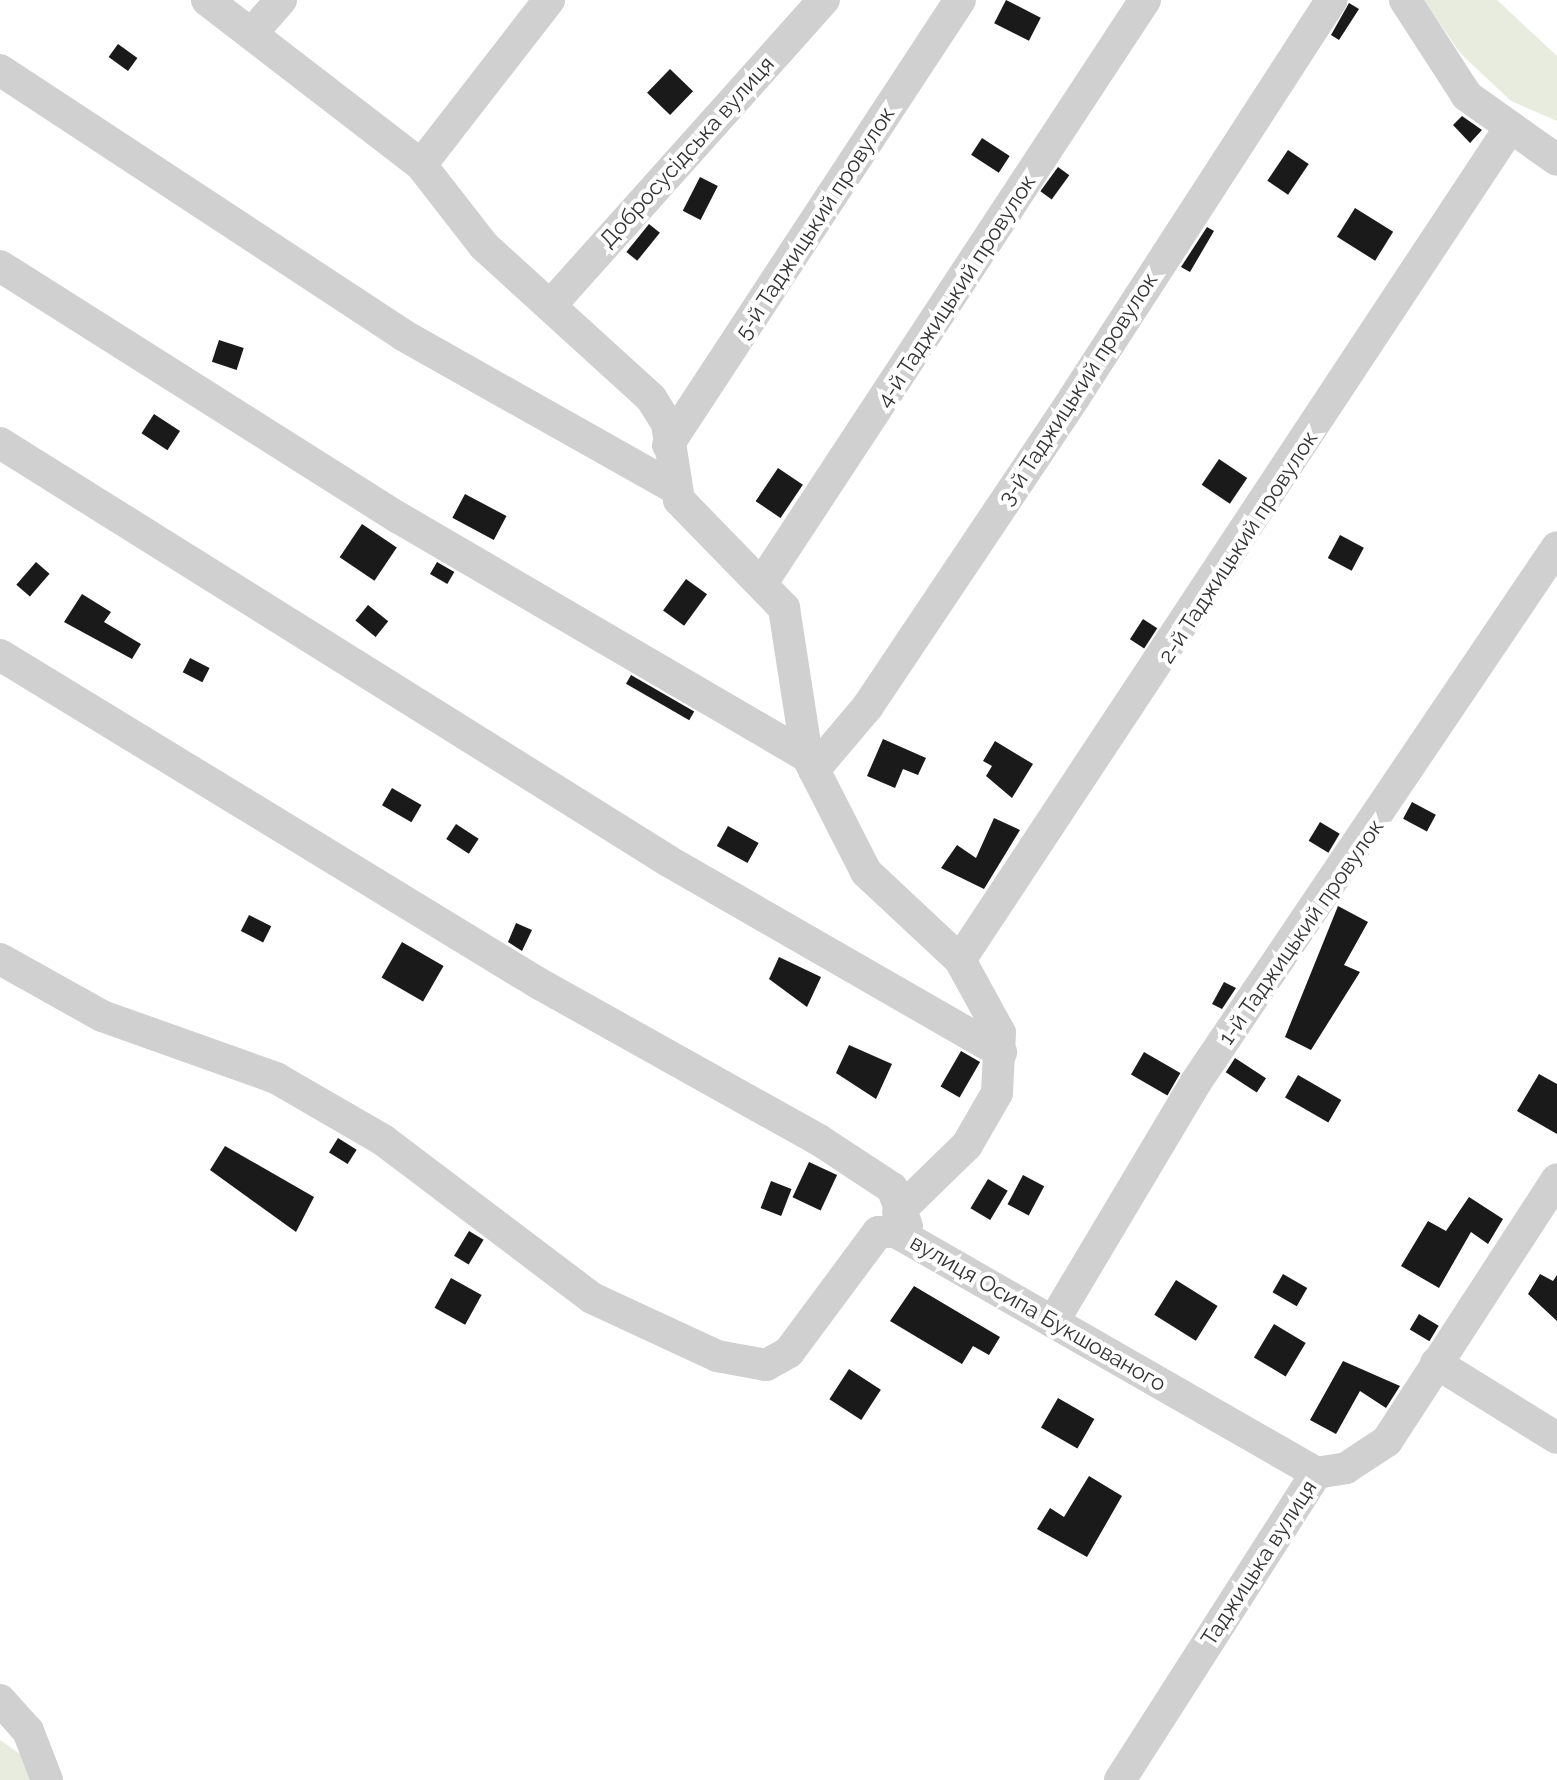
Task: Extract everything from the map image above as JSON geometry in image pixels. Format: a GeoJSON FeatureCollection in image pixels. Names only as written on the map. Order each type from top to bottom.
{"type":"FeatureCollection","features":[{"type":"Feature","properties":{"kind":"street"},"geometry":{"type":"LineString","coordinates":[[207,0],[421,165],[484,246],[651,398],[667,424],[676,489]]}},
{"type":"Feature","properties":{"kind":"street"},"geometry":{"type":"LineString","coordinates":[[252,33],[281,0]]}},
{"type":"Feature","properties":{"kind":"street"},"geometry":{"type":"LineString","coordinates":[[421,165],[549,0]]}},
{"type":"Feature","properties":{"kind":"street","name":"Добросусідська вулиця"},"geometry":{"type":"LineString","coordinates":[[550,306],[824,0]]}},
{"type":"Feature","properties":{"kind":"street","name":"5-й Таджицький провулок"},"geometry":{"type":"LineString","coordinates":[[668,445],[960,0]]}},
{"type":"Feature","properties":{"kind":"street","name":"4-й Таджицький провулок"},"geometry":{"type":"LineString","coordinates":[[764,580],[1145,0]]}},
{"type":"Feature","properties":{"kind":"street","name":"3-й Таджицький провулок"},"geometry":{"type":"LineString","coordinates":[[811,763],[876,693],[1222,179],[1331,0]]}},
{"type":"Feature","properties":{"kind":"street"},"geometry":{"type":"LineString","coordinates":[[1405,0],[1467,96],[1509,129],[1557,160]]}},
{"type":"Feature","properties":{"kind":"street"},"geometry":{"type":"LineString","coordinates":[[0,70],[377,319],[676,489],[719,544],[764,580],[792,636],[811,763],[866,872],[960,960],[986,998],[1001,1052],[997,1093],[967,1145],[898,1212]]}},
{"type":"Feature","properties":{"kind":"street","name":"2-й Таджицький провулок"},"geometry":{"type":"LineString","coordinates":[[960,960],[1509,129]]}},
{"type":"Feature","properties":{"kind":"street"},"geometry":{"type":"LineString","coordinates":[[0,266],[399,518],[811,763]]}},
{"type":"Feature","properties":{"kind":"street"},"geometry":{"type":"LineString","coordinates":[[0,443],[670,862],[1001,1052]]}},
{"type":"Feature","properties":{"kind":"street","name":"1-й Таджицький провулок"},"geometry":{"type":"LineString","coordinates":[[1053,1322],[1196,1082],[1557,547]]}},
{"type":"Feature","properties":{"kind":"street"},"geometry":{"type":"LineString","coordinates":[[0,655],[538,983],[819,1140],[892,1188],[898,1212],[917,1242]]}},
{"type":"Feature","properties":{"kind":"street","name":"вулиця Осипа Букшованого"},"geometry":{"type":"LineString","coordinates":[[0,959],[102,1016],[276,1078],[383,1140],[592,1298],[717,1356],[766,1365],[789,1352],[878,1232],[917,1242],[1316,1473]]}},
{"type":"Feature","properties":{"kind":"street","name":"Таджицька вулиця"},"geometry":{"type":"LineString","coordinates":[[1120,1780],[1316,1473],[1346,1468],[1387,1441],[1557,1179]]}},
{"type":"Feature","properties":{"kind":"street"},"geometry":{"type":"LineString","coordinates":[[1436,1363],[1557,1438]]}},
{"type":"Feature","properties":{"kind":"street"},"geometry":{"type":"LineString","coordinates":[[0,1700],[28,1731],[47,1780]]}},
{"type":"Feature","properties":{"kind":"shaded area"},"geometry":{"type":"Polygon","coordinates":[[[1423,0],[1497,0],[1557,56],[1557,121],[1511,101],[1461,54],[1423,0]]]}},
{"type":"Feature","properties":{"kind":"shaded area"},"geometry":{"type":"Polygon","coordinates":[[[0,1740],[57,1780],[0,1780],[0,1740]]]}},
{"type":"Feature","properties":{"kind":"building"},"geometry":{"type":"Polygon","coordinates":[[[1006,0],[1041,18],[1029,41],[994,23],[1006,0]]]}},
{"type":"Feature","properties":{"kind":"building"},"geometry":{"type":"Polygon","coordinates":[[[1349,3],[1359,9],[1339,40],[1331,35],[1349,3]]]}},
{"type":"Feature","properties":{"kind":"building"},"geometry":{"type":"Polygon","coordinates":[[[118,44],[137,58],[128,71],[109,57],[118,44]]]}},
{"type":"Feature","properties":{"kind":"building"},"geometry":{"type":"Polygon","coordinates":[[[670,69],[693,91],[670,115],[647,93],[670,69]]]}},
{"type":"Feature","properties":{"kind":"building"},"geometry":{"type":"Polygon","coordinates":[[[1462,116],[1482,130],[1470,143],[1453,125],[1462,116]]]}},
{"type":"Feature","properties":{"kind":"building"},"geometry":{"type":"Polygon","coordinates":[[[982,138],[1010,156],[999,173],[971,155],[982,138]]]}},
{"type":"Feature","properties":{"kind":"building"},"geometry":{"type":"Polygon","coordinates":[[[1288,150],[1309,164],[1288,195],[1267,181],[1288,150]]]}},
{"type":"Feature","properties":{"kind":"building"},"geometry":{"type":"Polygon","coordinates":[[[1058,167],[1069,175],[1052,199],[1040,191],[1058,167]]]}},
{"type":"Feature","properties":{"kind":"building"},"geometry":{"type":"Polygon","coordinates":[[[700,177],[718,186],[701,220],[683,211],[700,177]]]}},
{"type":"Feature","properties":{"kind":"building"},"geometry":{"type":"Polygon","coordinates":[[[1355,208],[1393,232],[1375,261],[1337,237],[1355,208]]]}},
{"type":"Feature","properties":{"kind":"building"},"geometry":{"type":"Polygon","coordinates":[[[649,224],[660,233],[637,261],[626,252],[649,224]]]}},
{"type":"Feature","properties":{"kind":"building"},"geometry":{"type":"Polygon","coordinates":[[[1207,227],[1214,231],[1190,272],[1181,267],[1207,227]]]}},
{"type":"Feature","properties":{"kind":"building"},"geometry":{"type":"Polygon","coordinates":[[[219,340],[244,348],[237,370],[212,362],[219,340]]]}},
{"type":"Feature","properties":{"kind":"building"},"geometry":{"type":"Polygon","coordinates":[[[154,414],[180,431],[167,450],[141,433],[154,414]]]}},
{"type":"Feature","properties":{"kind":"building"},"geometry":{"type":"Polygon","coordinates":[[[1219,459],[1247,478],[1230,504],[1202,485],[1219,459]]]}},
{"type":"Feature","properties":{"kind":"building"},"geometry":{"type":"Polygon","coordinates":[[[778,468],[803,485],[781,518],[756,501],[778,468]]]}},
{"type":"Feature","properties":{"kind":"building"},"geometry":{"type":"Polygon","coordinates":[[[465,494],[506,516],[494,540],[452,518],[465,494]]]}},
{"type":"Feature","properties":{"kind":"building"},"geometry":{"type":"Polygon","coordinates":[[[362,524],[397,547],[374,581],[340,557],[362,524]]]}},
{"type":"Feature","properties":{"kind":"building"},"geometry":{"type":"Polygon","coordinates":[[[1340,535],[1364,548],[1352,571],[1328,558],[1340,535]]]}},
{"type":"Feature","properties":{"kind":"building"},"geometry":{"type":"Polygon","coordinates":[[[36,562],[50,574],[30,596],[16,585],[36,562]]]}},
{"type":"Feature","properties":{"kind":"building"},"geometry":{"type":"Polygon","coordinates":[[[437,562],[454,572],[447,584],[430,574],[437,562]]]}},
{"type":"Feature","properties":{"kind":"building"},"geometry":{"type":"Polygon","coordinates":[[[686,579],[707,594],[684,626],[663,611],[686,579]]]}},
{"type":"Feature","properties":{"kind":"building"},"geometry":{"type":"Polygon","coordinates":[[[82,594],[111,612],[104,622],[141,644],[132,659],[64,622],[82,594]]]}},
{"type":"Feature","properties":{"kind":"building"},"geometry":{"type":"Polygon","coordinates":[[[368,605],[388,621],[376,637],[355,621],[368,605]]]}},
{"type":"Feature","properties":{"kind":"building"},"geometry":{"type":"Polygon","coordinates":[[[1143,619],[1157,628],[1144,648],[1130,639],[1143,619]]]}},
{"type":"Feature","properties":{"kind":"building"},"geometry":{"type":"Polygon","coordinates":[[[190,658],[210,668],[202,682],[183,672],[190,658]]]}},
{"type":"Feature","properties":{"kind":"building"},"geometry":{"type":"Polygon","coordinates":[[[631,675],[694,712],[689,720],[626,684],[631,675]]]}},
{"type":"Feature","properties":{"kind":"building"},"geometry":{"type":"Polygon","coordinates":[[[883,739],[926,758],[918,775],[903,769],[895,788],[867,776],[883,739]]]}},
{"type":"Feature","properties":{"kind":"building"},"geometry":{"type":"Polygon","coordinates":[[[995,741],[1033,764],[1012,798],[986,776],[992,766],[983,761],[995,741]]]}},
{"type":"Feature","properties":{"kind":"building"},"geometry":{"type":"Polygon","coordinates":[[[392,788],[421,805],[411,822],[382,805],[392,788]]]}},
{"type":"Feature","properties":{"kind":"building"},"geometry":{"type":"Polygon","coordinates":[[[1412,802],[1436,815],[1427,831],[1403,819],[1412,802]]]}},
{"type":"Feature","properties":{"kind":"building"},"geometry":{"type":"Polygon","coordinates":[[[994,818],[1020,830],[984,889],[941,868],[957,845],[976,858],[994,818]]]}},
{"type":"Feature","properties":{"kind":"building"},"geometry":{"type":"Polygon","coordinates":[[[1320,822],[1340,834],[1328,853],[1309,841],[1320,822]]]}},
{"type":"Feature","properties":{"kind":"building"},"geometry":{"type":"Polygon","coordinates":[[[456,824],[479,839],[469,854],[446,839],[456,824]]]}},
{"type":"Feature","properties":{"kind":"building"},"geometry":{"type":"Polygon","coordinates":[[[728,826],[759,843],[747,863],[717,846],[728,826]]]}},
{"type":"Feature","properties":{"kind":"building"},"geometry":{"type":"Polygon","coordinates":[[[1338,906],[1368,922],[1344,965],[1360,972],[1311,1050],[1285,1037],[1338,906]]]}},
{"type":"Feature","properties":{"kind":"building"},"geometry":{"type":"Polygon","coordinates":[[[249,915],[271,926],[263,942],[241,931],[249,915]]]}},
{"type":"Feature","properties":{"kind":"building"},"geometry":{"type":"Polygon","coordinates":[[[516,923],[532,930],[522,951],[508,942],[516,923]]]}},
{"type":"Feature","properties":{"kind":"building"},"geometry":{"type":"Polygon","coordinates":[[[402,942],[444,966],[423,1002],[381,978],[402,942]]]}},
{"type":"Feature","properties":{"kind":"building"},"geometry":{"type":"Polygon","coordinates":[[[779,957],[821,977],[807,1007],[769,979],[779,957]]]}},
{"type":"Feature","properties":{"kind":"building"},"geometry":{"type":"Polygon","coordinates":[[[1224,982],[1236,988],[1222,1009],[1212,1004],[1224,982]]]}},
{"type":"Feature","properties":{"kind":"building"},"geometry":{"type":"Polygon","coordinates":[[[849,1045],[892,1064],[876,1099],[836,1073],[849,1045]]]}},
{"type":"Feature","properties":{"kind":"building"},"geometry":{"type":"Polygon","coordinates":[[[961,1051],[980,1062],[960,1098],[940,1087],[961,1051]]]}},
{"type":"Feature","properties":{"kind":"building"},"geometry":{"type":"Polygon","coordinates":[[[1144,1052],[1180,1073],[1167,1096],[1131,1075],[1144,1052]]]}},
{"type":"Feature","properties":{"kind":"building"},"geometry":{"type":"Polygon","coordinates":[[[1235,1058],[1266,1078],[1257,1092],[1226,1072],[1235,1058]]]}},
{"type":"Feature","properties":{"kind":"building"},"geometry":{"type":"Polygon","coordinates":[[[1539,1074],[1557,1084],[1557,1134],[1517,1111],[1539,1074]]]}},
{"type":"Feature","properties":{"kind":"building"},"geometry":{"type":"Polygon","coordinates":[[[1298,1075],[1341,1100],[1328,1123],[1285,1098],[1298,1075]]]}},
{"type":"Feature","properties":{"kind":"building"},"geometry":{"type":"Polygon","coordinates":[[[338,1138],[357,1150],[348,1164],[329,1152],[338,1138]]]}},
{"type":"Feature","properties":{"kind":"building"},"geometry":{"type":"Polygon","coordinates":[[[225,1146],[314,1197],[296,1232],[210,1170],[225,1146]]]}},
{"type":"Feature","properties":{"kind":"building"},"geometry":{"type":"Polygon","coordinates":[[[809,1162],[837,1175],[821,1210],[793,1197],[809,1162]]]}},
{"type":"Feature","properties":{"kind":"building"},"geometry":{"type":"Polygon","coordinates":[[[1023,1175],[1044,1186],[1029,1215],[1008,1204],[1023,1175]]]}},
{"type":"Feature","properties":{"kind":"building"},"geometry":{"type":"Polygon","coordinates":[[[988,1179],[1008,1191],[990,1220],[970,1208],[988,1179]]]}},
{"type":"Feature","properties":{"kind":"building"},"geometry":{"type":"Polygon","coordinates":[[[771,1181],[792,1189],[781,1216],[761,1208],[771,1181]]]}},
{"type":"Feature","properties":{"kind":"building"},"geometry":{"type":"Polygon","coordinates":[[[1469,1197],[1503,1219],[1488,1244],[1471,1232],[1439,1288],[1401,1266],[1428,1221],[1446,1231],[1469,1197]]]}},
{"type":"Feature","properties":{"kind":"building"},"geometry":{"type":"Polygon","coordinates":[[[469,1231],[484,1240],[469,1265],[454,1256],[469,1231]]]}},
{"type":"Feature","properties":{"kind":"building"},"geometry":{"type":"Polygon","coordinates":[[[1283,1274],[1307,1288],[1297,1306],[1272,1292],[1283,1274]]]}},
{"type":"Feature","properties":{"kind":"building"},"geometry":{"type":"Polygon","coordinates":[[[1540,1274],[1553,1281],[1557,1275],[1557,1321],[1528,1294],[1540,1274]]]}},
{"type":"Feature","properties":{"kind":"building"},"geometry":{"type":"Polygon","coordinates":[[[451,1278],[482,1295],[465,1325],[435,1308],[451,1278]]]}},
{"type":"Feature","properties":{"kind":"building"},"geometry":{"type":"Polygon","coordinates":[[[1176,1280],[1218,1306],[1196,1341],[1154,1315],[1176,1280]]]}},
{"type":"Feature","properties":{"kind":"building"},"geometry":{"type":"Polygon","coordinates":[[[914,1286],[1000,1337],[989,1355],[973,1346],[962,1364],[890,1321],[914,1286]]]}},
{"type":"Feature","properties":{"kind":"building"},"geometry":{"type":"Polygon","coordinates":[[[1419,1314],[1439,1326],[1429,1341],[1410,1329],[1419,1314]]]}},
{"type":"Feature","properties":{"kind":"building"},"geometry":{"type":"Polygon","coordinates":[[[1274,1324],[1306,1343],[1286,1376],[1254,1357],[1274,1324]]]}},
{"type":"Feature","properties":{"kind":"building"},"geometry":{"type":"Polygon","coordinates":[[[1343,1361],[1400,1386],[1386,1408],[1360,1391],[1336,1434],[1310,1420],[1343,1361]]]}},
{"type":"Feature","properties":{"kind":"building"},"geometry":{"type":"Polygon","coordinates":[[[849,1369],[881,1390],[861,1420],[829,1399],[849,1369]]]}},
{"type":"Feature","properties":{"kind":"building"},"geometry":{"type":"Polygon","coordinates":[[[1058,1398],[1094,1419],[1077,1448],[1041,1427],[1058,1398]]]}},
{"type":"Feature","properties":{"kind":"building"},"geometry":{"type":"Polygon","coordinates":[[[1089,1476],[1122,1496],[1087,1557],[1037,1529],[1050,1508],[1064,1517],[1089,1476]]]}}]}
